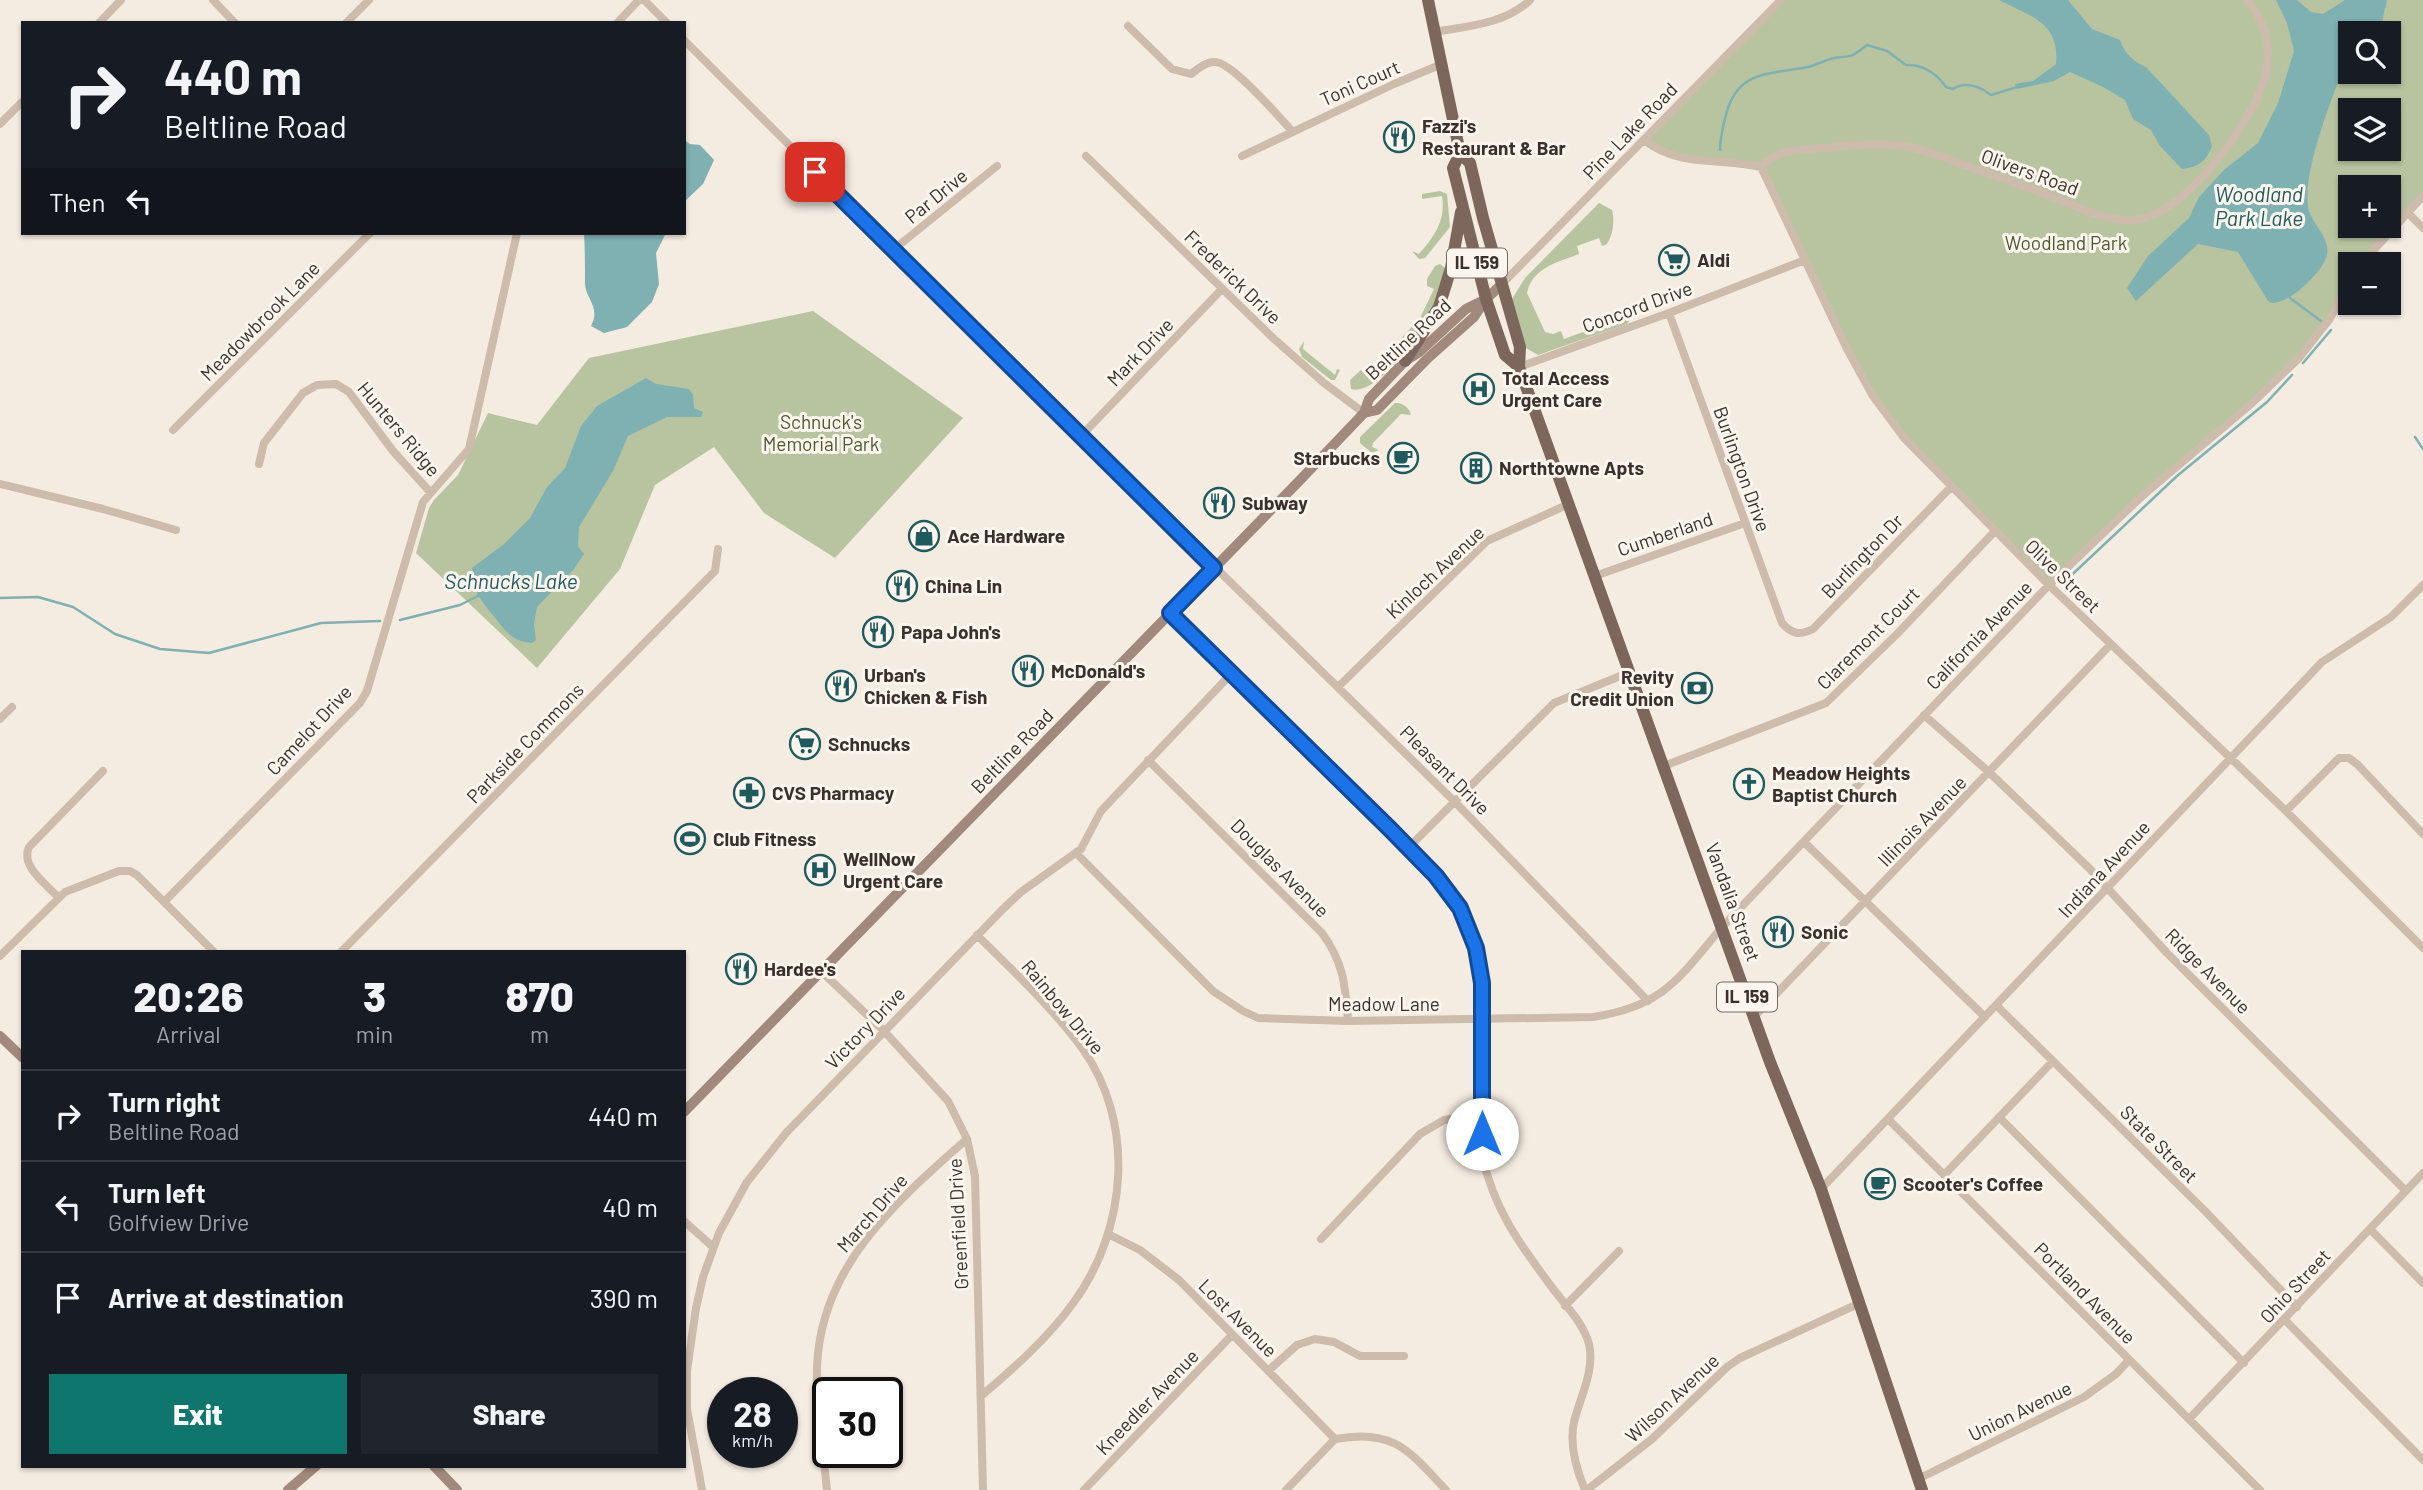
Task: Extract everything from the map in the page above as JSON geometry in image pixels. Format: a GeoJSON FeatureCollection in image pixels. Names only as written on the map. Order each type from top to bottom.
{"type":"FeatureCollection","features":[{"type":"Feature","properties":{"kind":"main road","name":"Vandalia Street"},"geometry":{"type":"LineString","coordinates":[[1428,0],[1460,153],[1470,163],[1520,347],[1519,367],[1754,1017],[1821,1189],[1920,1484]]}},
{"type":"Feature","properties":{"kind":"main road","name":"Vandalia Street"},"geometry":{"type":"LineString","coordinates":[[1460,153],[1453,168],[1486,299],[1504,355],[1519,367]]}},
{"type":"Feature","properties":{"kind":"main road"},"geometry":{"type":"LineString","coordinates":[[1405,361],[1439,307],[1452,263],[1462,205]]}},
{"type":"Feature","properties":{"kind":"main road","name":"Beltline Road"},"geometry":{"type":"LineString","coordinates":[[1364,413],[1377,410],[1474,317],[1486,299],[1501,285]]}},
{"type":"Feature","properties":{"kind":"main road","name":"Beltline Road"},"geometry":{"type":"LineString","coordinates":[[686,1110],[1364,413],[1369,399],[1405,361],[1418,353],[1466,309],[1486,299]]}},
{"type":"Feature","properties":{"kind":"main road"},"geometry":{"type":"LineString","coordinates":[[0,1036],[21,1057]]}},
{"type":"Feature","properties":{"kind":"main road"},"geometry":{"type":"LineString","coordinates":[[288,1490],[314,1468]]}},
{"type":"Feature","properties":{"kind":"main road"},"geometry":{"type":"LineString","coordinates":[[436,1468],[457,1490]]}},
{"type":"Feature","properties":{"kind":"street"},"geometry":{"type":"LineString","coordinates":[[101,21],[121,0]]}},
{"type":"Feature","properties":{"kind":"street"},"geometry":{"type":"LineString","coordinates":[[213,0],[233,21]]}},
{"type":"Feature","properties":{"kind":"street"},"geometry":{"type":"LineString","coordinates":[[348,21],[369,0]]}},
{"type":"Feature","properties":{"kind":"street"},"geometry":{"type":"LineString","coordinates":[[619,21],[642,0],[665,21]]}},
{"type":"Feature","properties":{"kind":"street"},"geometry":{"type":"LineString","coordinates":[[1435,32],[1501,19],[1513,14],[1530,0]]}},
{"type":"Feature","properties":{"kind":"street","name":"Pine Lake Road"},"geometry":{"type":"LineString","coordinates":[[1501,285],[1781,0]]}},
{"type":"Feature","properties":{"kind":"street","name":"Olivers Road"},"geometry":{"type":"LineString","coordinates":[[1761,167],[1771,156],[1786,151],[1855,146],[1906,146],[2001,177],[2108,217],[2138,219],[2177,199],[2203,175],[2236,137],[2253,107],[2264,81],[2268,55],[2264,27],[2257,11],[2247,0]]}},
{"type":"Feature","properties":{"kind":"street"},"geometry":{"type":"LineString","coordinates":[[1128,26],[1175,71],[1191,74],[1211,62],[1223,64],[1292,131]]}},
{"type":"Feature","properties":{"kind":"street","name":"Pleasant Drive"},"geometry":{"type":"LineString","coordinates":[[686,42],[1214,568],[1455,802],[1648,1001]]}},
{"type":"Feature","properties":{"kind":"street","name":"Toni Court"},"geometry":{"type":"LineString","coordinates":[[1242,156],[1442,64]]}},
{"type":"Feature","properties":{"kind":"street"},"geometry":{"type":"LineString","coordinates":[[0,124],[21,103]]}},
{"type":"Feature","properties":{"kind":"street"},"geometry":{"type":"LineString","coordinates":[[1644,140],[1659,152],[1693,160],[1761,167]]}},
{"type":"Feature","properties":{"kind":"street","name":"Frederick Drive"},"geometry":{"type":"LineString","coordinates":[[1086,156],[1222,290],[1315,375],[1364,413]]}},
{"type":"Feature","properties":{"kind":"street","name":"Par Drive"},"geometry":{"type":"LineString","coordinates":[[893,250],[997,166]]}},
{"type":"Feature","properties":{"kind":"street","name":"Olive Street"},"geometry":{"type":"LineString","coordinates":[[1761,167],[1847,349],[1873,396],[1905,439],[2049,585],[2286,811],[2423,948]]}},
{"type":"Feature","properties":{"kind":"street"},"geometry":{"type":"LineString","coordinates":[[2372,252],[2423,196]]}},
{"type":"Feature","properties":{"kind":"street"},"geometry":{"type":"LineString","coordinates":[[2407,212],[2423,228]]}},
{"type":"Feature","properties":{"kind":"street","name":"Meadowbrook Lane"},"geometry":{"type":"LineString","coordinates":[[173,430],[368,235]]}},
{"type":"Feature","properties":{"kind":"street","name":"Camelot Drive"},"geometry":{"type":"LineString","coordinates":[[164,902],[360,703],[367,691],[423,502],[469,449],[517,235]]}},
{"type":"Feature","properties":{"kind":"street","name":"Concord Drive"},"geometry":{"type":"LineString","coordinates":[[1519,367],[1805,261]]}},
{"type":"Feature","properties":{"kind":"street","name":"Mark Drive"},"geometry":{"type":"LineString","coordinates":[[1081,436],[1222,290]]}},
{"type":"Feature","properties":{"kind":"street","name":"California Avenue"},"geometry":{"type":"LineString","coordinates":[[1722,927],[2049,585],[2141,497],[2251,404],[2299,358],[2338,304]]}},
{"type":"Feature","properties":{"kind":"street","name":"Burlington Drive"},"geometry":{"type":"LineString","coordinates":[[1669,313],[1782,624],[1790,632]]}},
{"type":"Feature","properties":{"kind":"street","name":"Hunters Ridge"},"geometry":{"type":"LineString","coordinates":[[258,464],[264,443],[303,393],[317,386],[336,384],[349,392],[393,451],[431,493]]}},
{"type":"Feature","properties":{"kind":"street"},"geometry":{"type":"LineString","coordinates":[[0,484],[176,530]]}},
{"type":"Feature","properties":{"kind":"street","name":"Burlington Dr"},"geometry":{"type":"LineString","coordinates":[[1790,632],[1802,634],[1813,629],[1951,487]]}},
{"type":"Feature","properties":{"kind":"street","name":"Kinloch Avenue"},"geometry":{"type":"LineString","coordinates":[[1338,687],[1487,541],[1569,504]]}},
{"type":"Feature","properties":{"kind":"street","name":"Cumberland"},"geometry":{"type":"LineString","coordinates":[[1595,576],[1745,523]]}},
{"type":"Feature","properties":{"kind":"street","name":"Claremont Court"},"geometry":{"type":"LineString","coordinates":[[1664,766],[1826,703],[1897,635],[1995,531]]}},
{"type":"Feature","properties":{"kind":"street","name":"Parkside Commons"},"geometry":{"type":"LineString","coordinates":[[343,950],[715,571],[718,549]]}},
{"type":"Feature","properties":{"kind":"street","name":"Indiana Avenue"},"geometry":{"type":"LineString","coordinates":[[1821,1189],[2322,662],[2391,617],[2423,585]]}},
{"type":"Feature","properties":{"kind":"street"},"geometry":{"type":"LineString","coordinates":[[1170,613],[1408,848],[1447,890],[1469,927],[1480,965],[1482,1154],[1495,1200],[1513,1235],[1584,1332],[1591,1357],[1590,1370],[1573,1425],[1575,1461],[1586,1490]]}},
{"type":"Feature","properties":{"kind":"street","name":"Illinois Avenue"},"geometry":{"type":"LineString","coordinates":[[1754,1017],[2111,644]]}},
{"type":"Feature","properties":{"kind":"street"},"geometry":{"type":"LineString","coordinates":[[1408,848],[1554,703],[1630,672]]}},
{"type":"Feature","properties":{"kind":"street","name":"Victory Drive"},"geometry":{"type":"LineString","coordinates":[[702,1490],[686,1407],[690,1339],[703,1277],[713,1247],[732,1207],[767,1155],[977,935],[1021,892],[1082,849],[1101,811],[1233,673]]}},
{"type":"Feature","properties":{"kind":"street"},"geometry":{"type":"LineString","coordinates":[[0,719],[12,707]]}},
{"type":"Feature","properties":{"kind":"street","name":"Ridge Avenue"},"geometry":{"type":"LineString","coordinates":[[1924,715],[1990,773],[2107,888],[2176,962],[2406,1191]]}},
{"type":"Feature","properties":{"kind":"street"},"geometry":{"type":"LineString","coordinates":[[2286,811],[2339,758],[2344,757],[2358,765],[2423,834]]}},
{"type":"Feature","properties":{"kind":"street","name":"Douglas Avenue"},"geometry":{"type":"LineString","coordinates":[[1148,760],[1322,933],[1338,958],[1344,975],[1348,1021]]}},
{"type":"Feature","properties":{"kind":"street"},"geometry":{"type":"LineString","coordinates":[[58,897],[29,865],[27,852],[103,771]]}},
{"type":"Feature","properties":{"kind":"street"},"geometry":{"type":"LineString","coordinates":[[1804,842],[1984,1017]]}},
{"type":"Feature","properties":{"kind":"street","name":"Meadow Lane"},"geometry":{"type":"LineString","coordinates":[[1076,854],[1213,991],[1225,1001],[1258,1018],[1348,1021],[1593,1017],[1630,1009],[1672,986],[1722,927]]}},
{"type":"Feature","properties":{"kind":"street"},"geometry":{"type":"LineString","coordinates":[[0,956],[65,892],[124,870],[137,875],[212,950]]}},
{"type":"Feature","properties":{"kind":"street","name":"Rainbow Drive"},"geometry":{"type":"LineString","coordinates":[[977,935],[1056,1017],[1082,1049],[1096,1074],[1112,1116],[1118,1161],[1117,1194],[1108,1234],[1089,1279],[1061,1319],[981,1396]]}},
{"type":"Feature","properties":{"kind":"street","name":"Greenfield Drive"},"geometry":{"type":"LineString","coordinates":[[821,971],[884,1031],[944,1095],[959,1118],[967,1139],[975,1176],[983,1490]]}},
{"type":"Feature","properties":{"kind":"street","name":"State Street"},"geometry":{"type":"LineString","coordinates":[[1996,1005],[2297,1307]]}},
{"type":"Feature","properties":{"kind":"street"},"geometry":{"type":"LineString","coordinates":[[1944,1175],[2053,1061]]}},
{"type":"Feature","properties":{"kind":"street"},"geometry":{"type":"LineString","coordinates":[[1321,1239],[1420,1134],[1444,1120],[1482,1113]]}},
{"type":"Feature","properties":{"kind":"street"},"geometry":{"type":"LineString","coordinates":[[1998,1117],[2244,1363]]}},
{"type":"Feature","properties":{"kind":"street","name":"Portland Avenue"},"geometry":{"type":"LineString","coordinates":[[1888,1119],[2260,1490]]}},
{"type":"Feature","properties":{"kind":"street","name":"March Drive"},"geometry":{"type":"LineString","coordinates":[[827,1490],[817,1396],[817,1364],[820,1338],[835,1288],[857,1249],[902,1199],[967,1139]]}},
{"type":"Feature","properties":{"kind":"street","name":"Ohio Street"},"geometry":{"type":"LineString","coordinates":[[2189,1419],[2423,1173]]}},
{"type":"Feature","properties":{"kind":"street"},"geometry":{"type":"LineString","coordinates":[[686,1223],[713,1247]]}},
{"type":"Feature","properties":{"kind":"street"},"geometry":{"type":"LineString","coordinates":[[2370,1229],[2423,1283]]}},
{"type":"Feature","properties":{"kind":"street","name":"Lost Avenue"},"geometry":{"type":"LineString","coordinates":[[1108,1234],[1140,1250],[1160,1264],[1335,1438]]}},
{"type":"Feature","properties":{"kind":"street"},"geometry":{"type":"LineString","coordinates":[[1565,1306],[1619,1251]]}},
{"type":"Feature","properties":{"kind":"street","name":"Wilson Avenue"},"geometry":{"type":"LineString","coordinates":[[1586,1490],[1653,1439],[1727,1367],[1740,1358],[1860,1303]]}},
{"type":"Feature","properties":{"kind":"street"},"geometry":{"type":"LineString","coordinates":[[2285,1321],[2423,1460]]}},
{"type":"Feature","properties":{"kind":"street","name":"Kneedler Avenue"},"geometry":{"type":"LineString","coordinates":[[1084,1490],[1232,1335]]}},
{"type":"Feature","properties":{"kind":"street"},"geometry":{"type":"LineString","coordinates":[[1268,1371],[1297,1345],[1315,1339],[1334,1342],[1360,1356],[1404,1356]]}},
{"type":"Feature","properties":{"kind":"street","name":"Union Avenue"},"geometry":{"type":"LineString","coordinates":[[1920,1484],[2084,1397],[2116,1374],[2129,1360]]}},
{"type":"Feature","properties":{"kind":"street"},"geometry":{"type":"LineString","coordinates":[[1286,1490],[1335,1438],[1364,1435],[1399,1444],[1446,1490]]}},
{"type":"Feature","properties":{"kind":"green space","name":"Woodland Park"},"geometry":{"type":"Polygon","coordinates":[[[1780,0],[2423,0],[2423,196],[2401,220],[2401,175],[2338,175],[2338,238],[2385,238],[2372,252],[2338,252],[2338,303],[2322,330],[2268,388],[2049,585],[1905,439],[1861,375],[1761,167],[1659,152],[1644,140],[1780,0]]]}},
{"type":"Feature","properties":{"kind":"green space"},"geometry":{"type":"Polygon","coordinates":[[[1440,191],[1447,194],[1450,227],[1425,258],[1419,259],[1412,251],[1419,254],[1434,235],[1443,205],[1442,196],[1422,199],[1422,194],[1440,191]]]}},
{"type":"Feature","properties":{"kind":"green space"},"geometry":{"type":"Polygon","coordinates":[[[1599,203],[1612,210],[1613,214],[1613,227],[1607,244],[1602,246],[1599,238],[1577,246],[1579,254],[1540,272],[1534,277],[1527,293],[1545,332],[1553,334],[1561,331],[1564,339],[1626,316],[1625,307],[1631,311],[1631,318],[1627,324],[1538,355],[1526,348],[1512,299],[1525,278],[1599,203]]]}},
{"type":"Feature","properties":{"kind":"green space"},"geometry":{"type":"Polygon","coordinates":[[[1440,264],[1445,268],[1437,300],[1430,316],[1411,344],[1387,372],[1374,382],[1362,389],[1351,389],[1350,380],[1361,370],[1367,375],[1420,318],[1434,289],[1427,286],[1427,279],[1435,266],[1440,264]]]}},
{"type":"Feature","properties":{"kind":"green space","name":"Schnuck's Memorial Park"},"geometry":{"type":"Polygon","coordinates":[[[813,311],[963,418],[835,558],[764,513],[714,447],[655,485],[620,569],[537,668],[416,553],[429,508],[458,475],[488,413],[537,425],[589,358],[813,311]]]}},
{"type":"Feature","properties":{"kind":"green space"},"geometry":{"type":"Polygon","coordinates":[[[1304,341],[1303,349],[1335,375],[1337,369],[1340,370],[1335,380],[1331,380],[1302,357],[1299,349],[1304,341]]]}},
{"type":"Feature","properties":{"kind":"green space"},"geometry":{"type":"Polygon","coordinates":[[[1395,403],[1405,406],[1411,415],[1401,414],[1373,443],[1372,447],[1379,450],[1372,453],[1360,443],[1360,437],[1395,403]]]}},
{"type":"Feature","properties":{"kind":"water","name":"Woodland Park Lake"},"geometry":{"type":"Polygon","coordinates":[[[1999,0],[2068,0],[2092,29],[2120,40],[2130,56],[2146,67],[2209,135],[2212,146],[2204,160],[2193,167],[2182,169],[2160,146],[2151,130],[2133,119],[2125,100],[2070,72],[2054,81],[2017,89],[2015,84],[2033,81],[2056,64],[2056,50],[2048,30],[2041,23],[1999,0]]]}},
{"type":"Feature","properties":{"kind":"water","name":"Woodland Park Lake"},"geometry":{"type":"Polygon","coordinates":[[[2276,0],[2297,0],[2311,12],[2323,14],[2345,0],[2387,0],[2382,21],[2338,21],[2338,83],[2313,160],[2307,197],[2311,216],[2326,243],[2327,255],[2324,262],[2296,293],[2272,303],[2268,301],[2238,252],[2198,244],[2136,301],[2127,288],[2148,256],[2189,218],[2199,197],[2225,169],[2258,143],[2278,103],[2294,51],[2287,23],[2276,0]]]}},
{"type":"Feature","properties":{"kind":"water"},"geometry":{"type":"Polygon","coordinates":[[[686,141],[700,145],[714,160],[703,184],[686,200],[686,141]]]}},
{"type":"Feature","properties":{"kind":"water"},"geometry":{"type":"Polygon","coordinates":[[[584,235],[665,235],[656,253],[659,284],[652,302],[627,327],[604,333],[591,326],[594,309],[585,284],[584,235]]]}},
{"type":"Feature","properties":{"kind":"water","name":"Schnucks Lake"},"geometry":{"type":"Polygon","coordinates":[[[646,378],[656,384],[689,389],[693,395],[694,408],[703,412],[701,417],[667,417],[628,436],[613,471],[579,527],[578,546],[584,554],[574,569],[537,607],[534,624],[536,640],[532,643],[518,640],[504,629],[480,598],[473,581],[472,568],[504,544],[530,518],[547,487],[565,468],[581,426],[597,406],[646,378]]]}},
{"type":"Feature","properties":{"kind":"waterway"},"geometry":{"type":"LineString","coordinates":[[1720,150],[1728,108],[1741,86],[1760,76],[1851,56],[1867,45],[1887,51],[1906,65],[1929,71],[1946,87],[1953,89],[1963,85],[1972,86],[1991,95],[2017,87]]}},
{"type":"Feature","properties":{"kind":"waterway"},"geometry":{"type":"LineString","coordinates":[[2290,298],[2321,321]]}},
{"type":"Feature","properties":{"kind":"waterway"},"geometry":{"type":"LineString","coordinates":[[2303,363],[2331,330]]}},
{"type":"Feature","properties":{"kind":"waterway"},"geometry":{"type":"LineString","coordinates":[[2061,585],[2177,476],[2267,402],[2292,375]]}},
{"type":"Feature","properties":{"kind":"waterway"},"geometry":{"type":"LineString","coordinates":[[2415,437],[2423,449]]}},
{"type":"Feature","properties":{"kind":"waterway"},"geometry":{"type":"LineString","coordinates":[[400,620],[460,605],[480,595]]}},
{"type":"Feature","properties":{"kind":"waterway"},"geometry":{"type":"LineString","coordinates":[[0,598],[38,597],[73,607],[115,634],[160,649],[209,653],[321,623],[380,621]]}},
{"type":"Feature","properties":{"kind":"place","name":"Fazzi's Restaurant & Bar"},"geometry":{"type":"Point","coordinates":[1399,137]}},
{"type":"Feature","properties":{"kind":"place","name":"Aldi"},"geometry":{"type":"Point","coordinates":[1674,260]}},
{"type":"Feature","properties":{"kind":"place","name":"Total Access Urgent Care"},"geometry":{"type":"Point","coordinates":[1479,389]}},
{"type":"Feature","properties":{"kind":"place","name":"Starbucks"},"geometry":{"type":"Point","coordinates":[1403,458]}},
{"type":"Feature","properties":{"kind":"place","name":"Northtowne Apts"},"geometry":{"type":"Point","coordinates":[1476,468]}},
{"type":"Feature","properties":{"kind":"place","name":"Subway"},"geometry":{"type":"Point","coordinates":[1219,503]}},
{"type":"Feature","properties":{"kind":"place","name":"Ace Hardware"},"geometry":{"type":"Point","coordinates":[924,536]}},
{"type":"Feature","properties":{"kind":"place","name":"China Lin"},"geometry":{"type":"Point","coordinates":[902,586]}},
{"type":"Feature","properties":{"kind":"place","name":"Papa John's"},"geometry":{"type":"Point","coordinates":[878,632]}},
{"type":"Feature","properties":{"kind":"place","name":"McDonald's"},"geometry":{"type":"Point","coordinates":[1028,671]}},
{"type":"Feature","properties":{"kind":"place","name":"Urban's Chicken & Fish"},"geometry":{"type":"Point","coordinates":[841,686]}},
{"type":"Feature","properties":{"kind":"place","name":"Revity Credit Union"},"geometry":{"type":"Point","coordinates":[1697,688]}},
{"type":"Feature","properties":{"kind":"place","name":"Schnucks"},"geometry":{"type":"Point","coordinates":[805,744]}},
{"type":"Feature","properties":{"kind":"place","name":"Meadow Heights Baptist Church"},"geometry":{"type":"Point","coordinates":[1749,784]}},
{"type":"Feature","properties":{"kind":"place","name":"CVS Pharmacy"},"geometry":{"type":"Point","coordinates":[749,793]}},
{"type":"Feature","properties":{"kind":"place","name":"Club Fitness"},"geometry":{"type":"Point","coordinates":[690,839]}},
{"type":"Feature","properties":{"kind":"place","name":"WellNow Urgent Care"},"geometry":{"type":"Point","coordinates":[820,870]}},
{"type":"Feature","properties":{"kind":"place","name":"Sonic"},"geometry":{"type":"Point","coordinates":[1778,932]}},
{"type":"Feature","properties":{"kind":"place","name":"Hardee's"},"geometry":{"type":"Point","coordinates":[741,969]}},
{"type":"Feature","properties":{"kind":"place","name":"Scooter's Coffee"},"geometry":{"type":"Point","coordinates":[1880,1184]}},
{"type":"Feature","properties":{"kind":"route"},"geometry":{"type":"LineString","coordinates":[[815,172],[1214,568],[1170,613],[1436,876],[1460,908],[1476,948],[1482,983],[1482,1134]]}}]}
